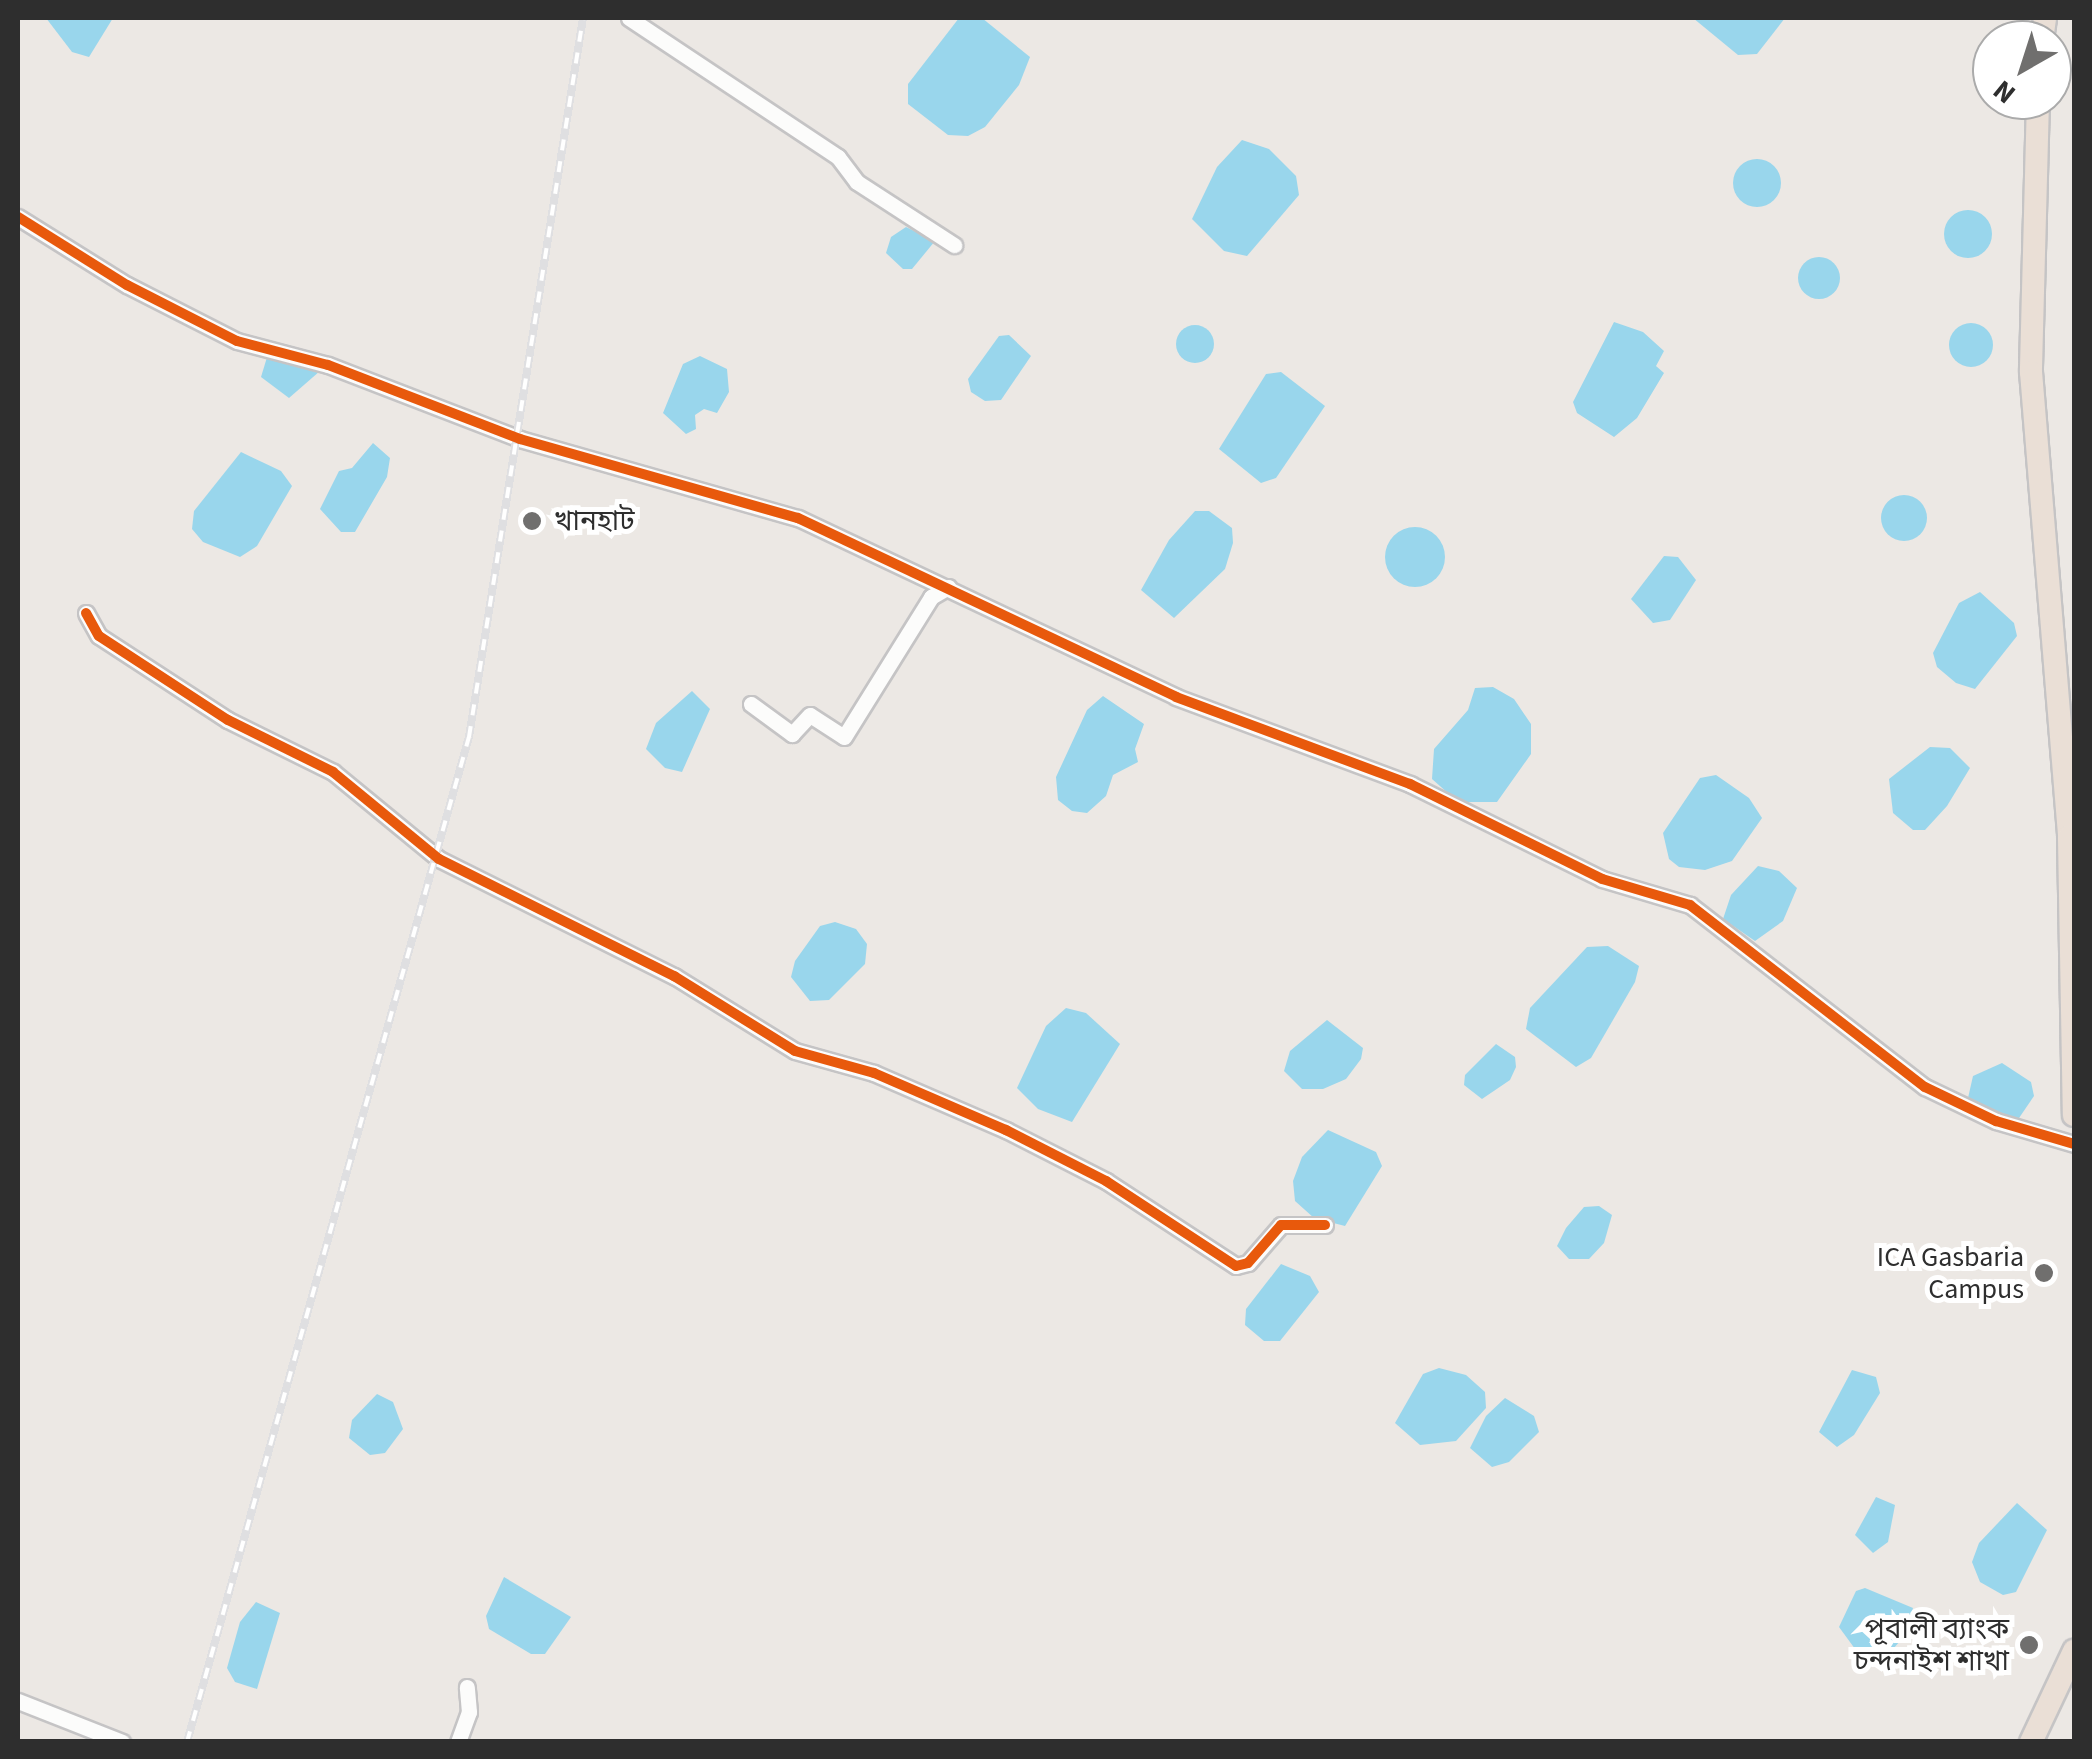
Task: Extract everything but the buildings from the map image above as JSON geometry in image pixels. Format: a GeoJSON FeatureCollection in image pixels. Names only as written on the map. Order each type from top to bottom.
{"type":"FeatureCollection","features":[{"type":"Feature","properties":{"kind":"highway"},"geometry":{"type":"LineString","coordinates":[[2037,120],[2031,372],[2069,837],[2074,1115]]}},
{"type":"Feature","properties":{"kind":"highway"},"geometry":{"type":"LineString","coordinates":[[2031,1742],[2074,1651]]}},
{"type":"Feature","properties":{"kind":"street"},"geometry":{"type":"LineString","coordinates":[[628,18],[838,158],[857,182],[954,245]]}},
{"type":"Feature","properties":{"kind":"street"},"geometry":{"type":"LineString","coordinates":[[18,216],[126,286],[237,341],[328,365],[520,439],[798,518],[1176,697],[1410,784],[1602,879],[1690,906],[1926,1087],[1996,1121],[2074,1144]]}},
{"type":"Feature","properties":{"kind":"street"},"geometry":{"type":"LineString","coordinates":[[751,704],[792,734],[810,715],[844,737],[931,596],[948,587]]}},
{"type":"Feature","properties":{"kind":"street"},"geometry":{"type":"LineString","coordinates":[[86,613],[99,636],[228,720],[334,772],[439,858],[674,976],[795,1051],[874,1073],[1006,1130],[1106,1181],[1236,1266],[1248,1263],[1281,1226],[1325,1225]]}},
{"type":"Feature","properties":{"kind":"street"},"geometry":{"type":"LineString","coordinates":[[458,1742],[469,1712],[468,1687]]}},
{"type":"Feature","properties":{"kind":"street"},"geometry":{"type":"LineString","coordinates":[[18,1701],[122,1742]]}},
{"type":"Feature","properties":{"kind":"water"},"geometry":{"type":"Polygon","coordinates":[[[46,18],[113,18],[89,57],[72,52],[46,18]]]}},
{"type":"Feature","properties":{"kind":"water"},"geometry":{"type":"Polygon","coordinates":[[[959,18],[982,18],[1030,57],[1019,85],[985,127],[968,136],[948,135],[908,104],[908,84],[959,18]]]}},
{"type":"Feature","properties":{"kind":"water"},"geometry":{"type":"Polygon","coordinates":[[[1693,18],[1785,18],[1757,54],[1738,55],[1693,18]]]}},
{"type":"Feature","properties":{"kind":"water"},"geometry":{"type":"Polygon","coordinates":[[[1242,140],[1269,149],[1296,176],[1299,195],[1247,256],[1224,251],[1192,219],[1217,167],[1242,140]]]}},
{"type":"Feature","properties":{"kind":"water"},"geometry":{"type":"Polygon","coordinates":[[[1757,159],[1774,166],[1781,183],[1774,200],[1757,207],[1740,200],[1733,183],[1740,166],[1757,159]]]}},
{"type":"Feature","properties":{"kind":"water"},"geometry":{"type":"Polygon","coordinates":[[[1968,210],[1985,217],[1992,234],[1985,251],[1968,258],[1951,251],[1944,234],[1951,217],[1968,210]]]}},
{"type":"Feature","properties":{"kind":"water"},"geometry":{"type":"Polygon","coordinates":[[[906,227],[935,241],[912,269],[903,269],[886,253],[891,237],[906,227]]]}},
{"type":"Feature","properties":{"kind":"water"},"geometry":{"type":"Polygon","coordinates":[[[1819,257],[1834,263],[1840,278],[1834,293],[1819,299],[1804,293],[1798,278],[1804,263],[1819,257]]]}},
{"type":"Feature","properties":{"kind":"water"},"geometry":{"type":"Polygon","coordinates":[[[1614,322],[1643,332],[1664,351],[1656,366],[1664,373],[1637,418],[1614,437],[1577,413],[1573,402],[1614,322]]]}},
{"type":"Feature","properties":{"kind":"water"},"geometry":{"type":"Polygon","coordinates":[[[1971,323],[1987,329],[1993,345],[1987,361],[1971,367],[1955,361],[1949,345],[1955,329],[1971,323]]]}},
{"type":"Feature","properties":{"kind":"water"},"geometry":{"type":"Polygon","coordinates":[[[1195,325],[1209,330],[1214,344],[1209,358],[1195,363],[1181,358],[1176,344],[1181,330],[1195,325]]]}},
{"type":"Feature","properties":{"kind":"water"},"geometry":{"type":"Polygon","coordinates":[[[1009,335],[1031,356],[1001,400],[985,401],[971,392],[968,379],[999,336],[1009,335]]]}},
{"type":"Feature","properties":{"kind":"water"},"geometry":{"type":"Polygon","coordinates":[[[268,354],[316,363],[320,371],[289,398],[261,377],[268,354]]]}},
{"type":"Feature","properties":{"kind":"water"},"geometry":{"type":"Polygon","coordinates":[[[700,356],[727,369],[729,392],[717,413],[704,409],[695,415],[696,429],[686,434],[663,413],[683,364],[700,356]]]}},
{"type":"Feature","properties":{"kind":"water"},"geometry":{"type":"Polygon","coordinates":[[[1281,372],[1325,406],[1276,478],[1261,483],[1219,449],[1266,374],[1281,372]]]}},
{"type":"Feature","properties":{"kind":"water"},"geometry":{"type":"Polygon","coordinates":[[[373,443],[390,458],[387,477],[355,532],[341,532],[320,509],[339,471],[352,468],[373,443]]]}},
{"type":"Feature","properties":{"kind":"water"},"geometry":{"type":"Polygon","coordinates":[[[241,452],[281,471],[292,486],[257,546],[240,557],[203,542],[192,529],[194,511],[241,452]]]}},
{"type":"Feature","properties":{"kind":"water"},"geometry":{"type":"Polygon","coordinates":[[[1904,495],[1920,502],[1927,518],[1920,534],[1904,541],[1888,534],[1881,518],[1888,502],[1904,495]]]}},
{"type":"Feature","properties":{"kind":"water"},"geometry":{"type":"Polygon","coordinates":[[[1195,511],[1209,511],[1232,528],[1233,543],[1225,569],[1174,618],[1141,590],[1169,540],[1195,511]]]}},
{"type":"Feature","properties":{"kind":"water"},"geometry":{"type":"Polygon","coordinates":[[[1415,527],[1436,536],[1445,557],[1436,578],[1415,587],[1394,578],[1385,557],[1394,536],[1415,527]]]}},
{"type":"Feature","properties":{"kind":"water"},"geometry":{"type":"Polygon","coordinates":[[[1664,556],[1678,557],[1696,580],[1670,620],[1653,623],[1631,599],[1664,556]]]}},
{"type":"Feature","properties":{"kind":"water"},"geometry":{"type":"Polygon","coordinates":[[[1980,592],[2014,623],[2017,636],[1975,689],[1956,683],[1937,667],[1933,653],[1959,603],[1980,592]]]}},
{"type":"Feature","properties":{"kind":"water"},"geometry":{"type":"Polygon","coordinates":[[[1493,687],[1514,699],[1531,724],[1531,754],[1497,802],[1458,802],[1432,779],[1434,749],[1468,710],[1475,688],[1493,687]]]}},
{"type":"Feature","properties":{"kind":"water"},"geometry":{"type":"Polygon","coordinates":[[[692,691],[710,709],[682,772],[665,768],[646,749],[656,723],[692,691]]]}},
{"type":"Feature","properties":{"kind":"water"},"geometry":{"type":"Polygon","coordinates":[[[1103,696],[1144,724],[1135,749],[1138,762],[1113,775],[1106,796],[1087,813],[1072,811],[1058,800],[1056,777],[1087,710],[1103,696]]]}},
{"type":"Feature","properties":{"kind":"water"},"geometry":{"type":"Polygon","coordinates":[[[1930,747],[1950,748],[1970,768],[1947,806],[1925,830],[1913,830],[1893,813],[1889,779],[1930,747]]]}},
{"type":"Feature","properties":{"kind":"water"},"geometry":{"type":"Polygon","coordinates":[[[1716,775],[1749,798],[1762,818],[1732,861],[1705,870],[1679,867],[1669,859],[1663,833],[1700,778],[1716,775]]]}},
{"type":"Feature","properties":{"kind":"water"},"geometry":{"type":"Polygon","coordinates":[[[1758,866],[1779,871],[1797,888],[1783,921],[1755,941],[1723,919],[1731,895],[1758,866]]]}},
{"type":"Feature","properties":{"kind":"water"},"geometry":{"type":"Polygon","coordinates":[[[835,922],[856,929],[867,944],[865,964],[829,1000],[810,1001],[791,977],[795,961],[820,926],[835,922]]]}},
{"type":"Feature","properties":{"kind":"water"},"geometry":{"type":"Polygon","coordinates":[[[1608,946],[1639,966],[1635,982],[1591,1058],[1576,1067],[1526,1029],[1530,1008],[1587,947],[1608,946]]]}},
{"type":"Feature","properties":{"kind":"water"},"geometry":{"type":"Polygon","coordinates":[[[1066,1008],[1086,1013],[1120,1044],[1072,1122],[1038,1109],[1017,1088],[1046,1026],[1066,1008]]]}},
{"type":"Feature","properties":{"kind":"water"},"geometry":{"type":"Polygon","coordinates":[[[1327,1020],[1363,1048],[1361,1059],[1346,1079],[1323,1089],[1302,1089],[1284,1071],[1290,1051],[1327,1020]]]}},
{"type":"Feature","properties":{"kind":"water"},"geometry":{"type":"Polygon","coordinates":[[[1496,1044],[1515,1057],[1516,1067],[1510,1080],[1482,1099],[1464,1085],[1465,1075],[1496,1044]]]}},
{"type":"Feature","properties":{"kind":"water"},"geometry":{"type":"Polygon","coordinates":[[[2002,1063],[2031,1082],[2034,1096],[2017,1121],[1968,1098],[1973,1076],[2002,1063]]]}},
{"type":"Feature","properties":{"kind":"water"},"geometry":{"type":"Polygon","coordinates":[[[1328,1130],[1376,1152],[1382,1166],[1345,1226],[1314,1218],[1295,1201],[1293,1181],[1302,1157],[1328,1130]]]}},
{"type":"Feature","properties":{"kind":"water"},"geometry":{"type":"Polygon","coordinates":[[[1599,1206],[1612,1215],[1604,1243],[1589,1259],[1569,1259],[1557,1246],[1566,1228],[1584,1207],[1599,1206]]]}},
{"type":"Feature","properties":{"kind":"water"},"geometry":{"type":"Polygon","coordinates":[[[1281,1264],[1310,1276],[1319,1292],[1280,1341],[1264,1341],[1245,1325],[1246,1309],[1281,1264]]]}},
{"type":"Feature","properties":{"kind":"water"},"geometry":{"type":"Polygon","coordinates":[[[1439,1368],[1466,1375],[1485,1392],[1486,1408],[1456,1441],[1420,1445],[1395,1423],[1423,1374],[1439,1368]]]}},
{"type":"Feature","properties":{"kind":"water"},"geometry":{"type":"Polygon","coordinates":[[[1852,1370],[1876,1377],[1880,1393],[1854,1435],[1837,1447],[1819,1432],[1852,1370]]]}},
{"type":"Feature","properties":{"kind":"water"},"geometry":{"type":"Polygon","coordinates":[[[377,1394],[393,1402],[403,1429],[385,1453],[370,1455],[349,1438],[352,1420],[377,1394]]]}},
{"type":"Feature","properties":{"kind":"water"},"geometry":{"type":"Polygon","coordinates":[[[1505,1398],[1534,1416],[1539,1432],[1509,1462],[1492,1467],[1470,1448],[1486,1416],[1505,1398]]]}},
{"type":"Feature","properties":{"kind":"water"},"geometry":{"type":"Polygon","coordinates":[[[1876,1497],[1895,1505],[1888,1542],[1873,1553],[1855,1535],[1876,1497]]]}},
{"type":"Feature","properties":{"kind":"water"},"geometry":{"type":"Polygon","coordinates":[[[2017,1503],[2047,1530],[2016,1592],[2003,1595],[1980,1582],[1972,1562],[1979,1543],[2017,1503]]]}},
{"type":"Feature","properties":{"kind":"water"},"geometry":{"type":"Polygon","coordinates":[[[504,1577],[571,1617],[545,1654],[531,1654],[489,1629],[486,1616],[504,1577]]]}},
{"type":"Feature","properties":{"kind":"water"},"geometry":{"type":"Polygon","coordinates":[[[1865,1588],[1913,1608],[1907,1633],[1880,1664],[1858,1653],[1839,1627],[1856,1591],[1865,1588]]]}},
{"type":"Feature","properties":{"kind":"water"},"geometry":{"type":"Polygon","coordinates":[[[256,1602],[280,1613],[257,1689],[235,1682],[227,1668],[240,1622],[256,1602]]]}},
{"type":"Feature","properties":{"kind":"railway"},"geometry":{"type":"LineString","coordinates":[[187,1742],[469,737],[583,18]]}},
{"type":"Feature","properties":{"kind":"cycle path"},"geometry":{"type":"LineString","coordinates":[[18,217],[127,285],[237,341],[328,365],[520,439],[798,518],[1176,697],[1410,784],[1602,879],[1690,905],[1925,1087],[1996,1121],[2074,1144]]}},
{"type":"Feature","properties":{"kind":"cycle path"},"geometry":{"type":"LineString","coordinates":[[86,613],[99,636],[228,720],[333,772],[439,859],[674,976],[795,1051],[874,1073],[1006,1130],[1106,1181],[1236,1266],[1248,1263],[1281,1225],[1325,1225]]}},
{"type":"Feature","properties":{"kind":"place","name":"খানহাট"},"geometry":{"type":"Point","coordinates":[532,521]}},
{"type":"Feature","properties":{"kind":"place","name":"ICA Gasbaria Campus"},"geometry":{"type":"Point","coordinates":[2044,1273]}},
{"type":"Feature","properties":{"kind":"place","name":"পূবালী ব্যাংক চন্দনাইশ শাখা"},"geometry":{"type":"Point","coordinates":[2029,1645]}}]}
